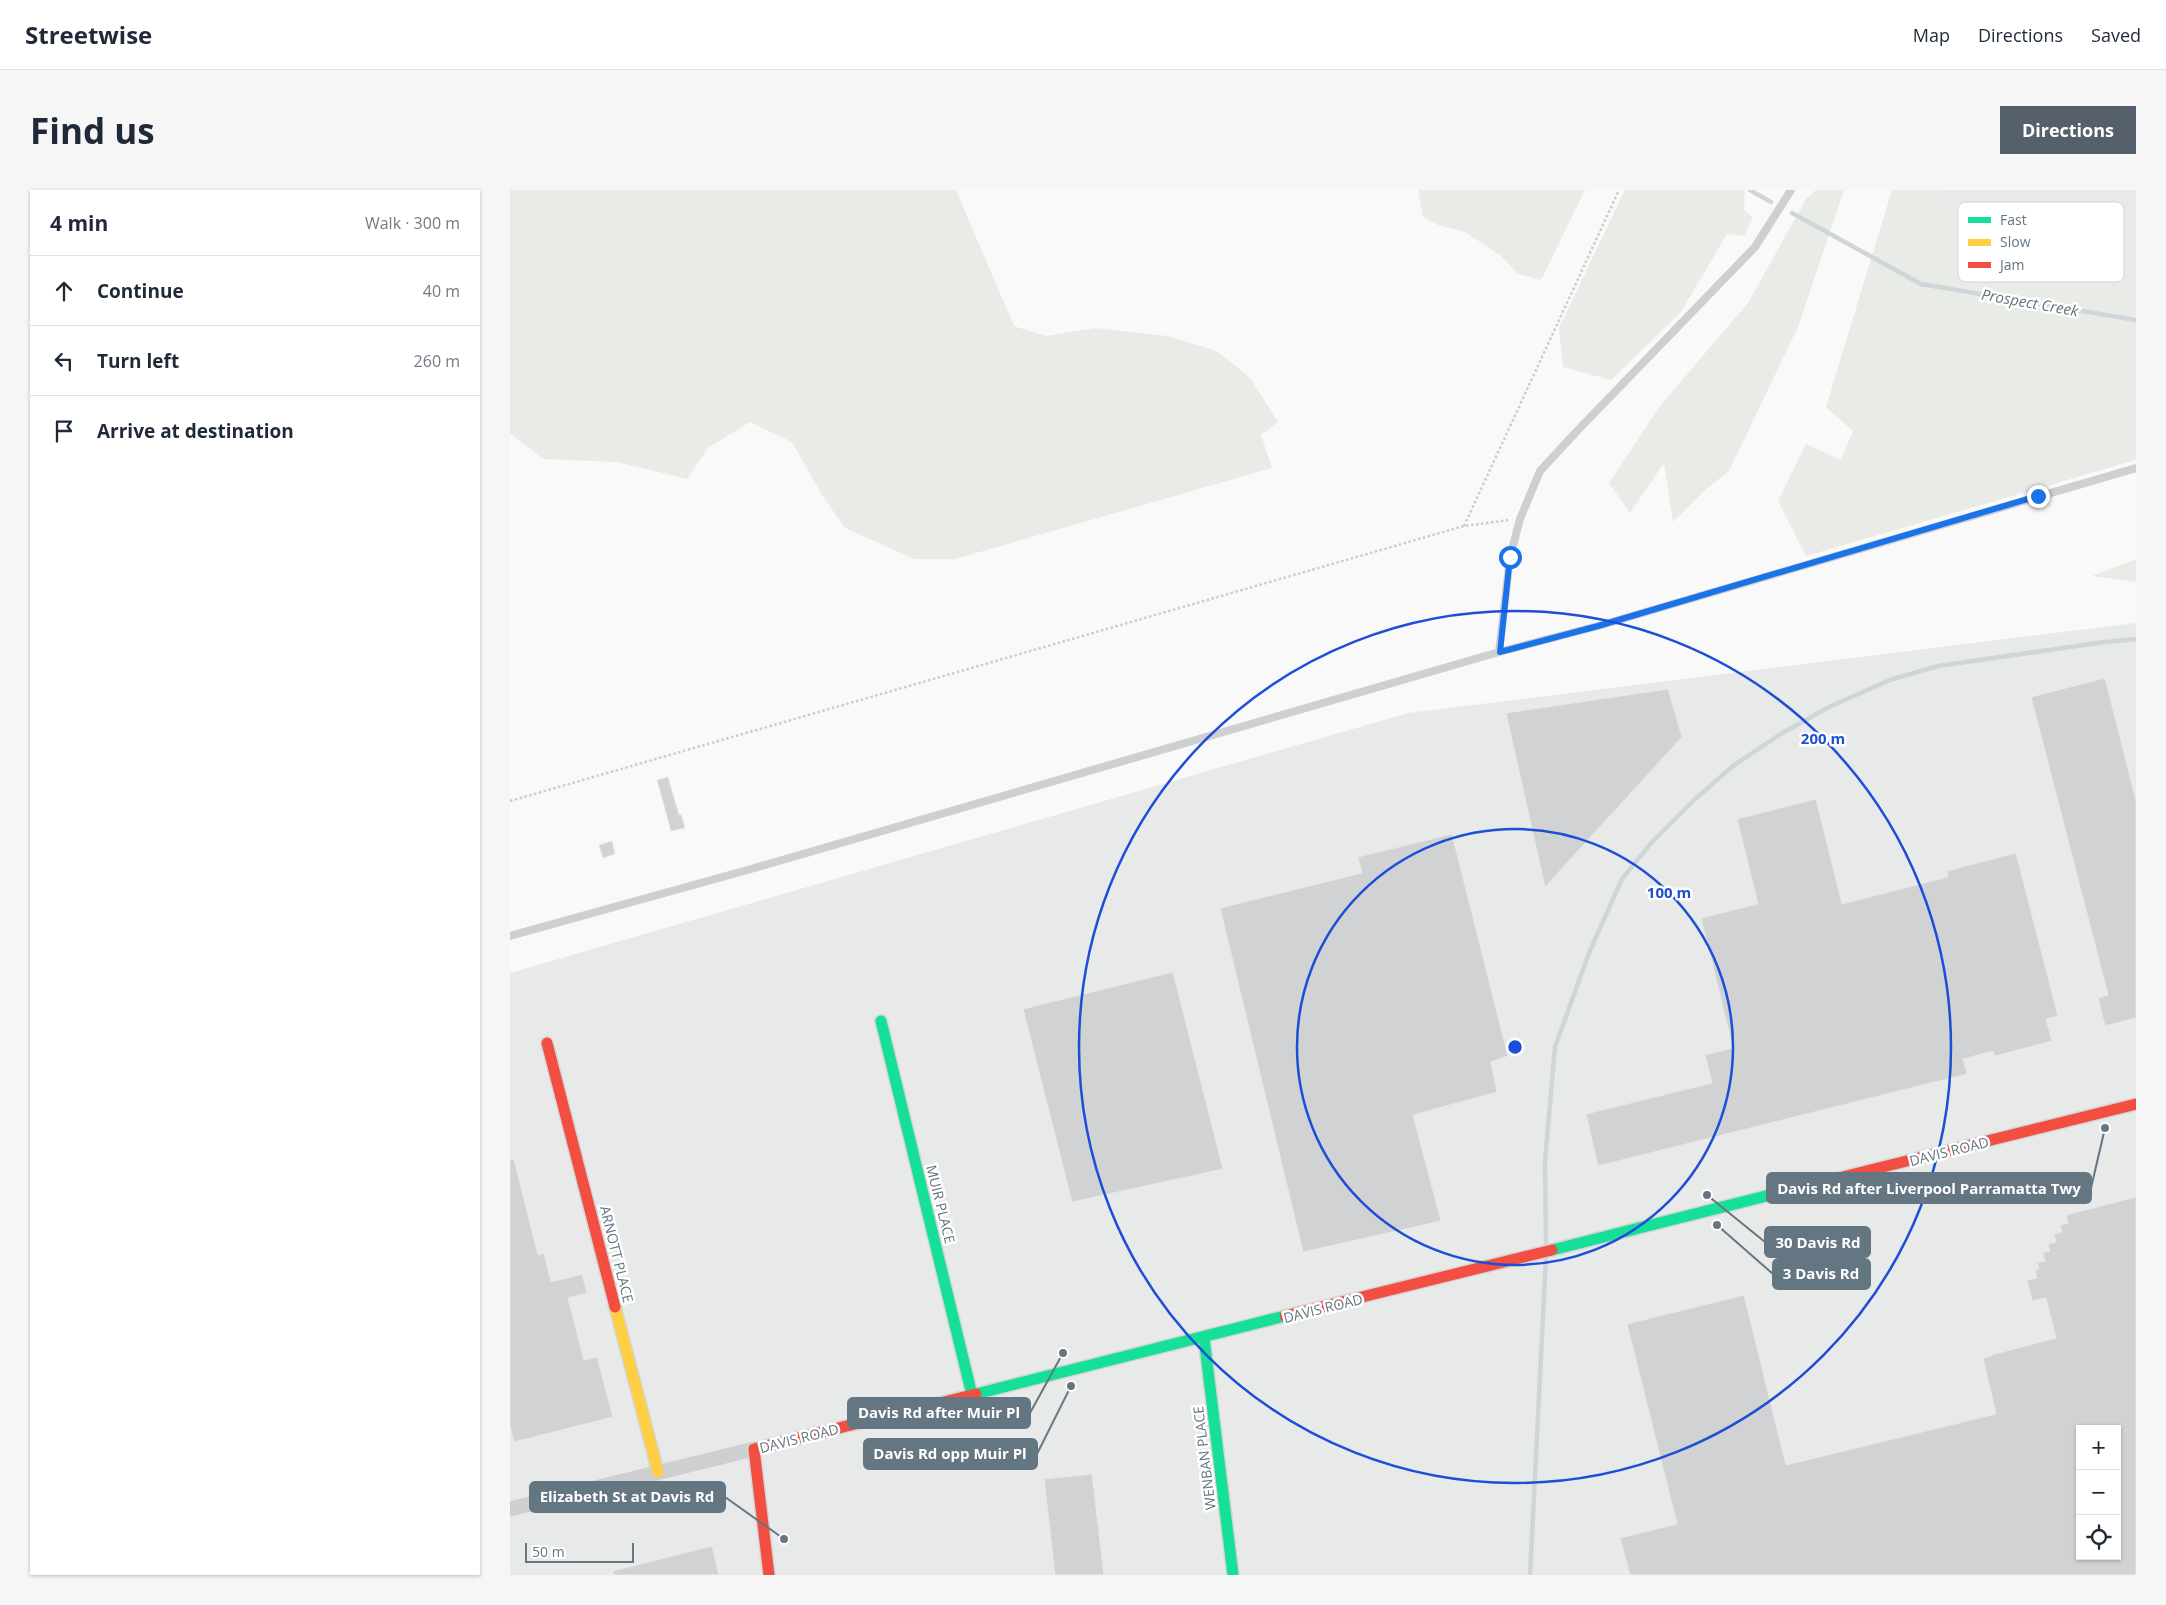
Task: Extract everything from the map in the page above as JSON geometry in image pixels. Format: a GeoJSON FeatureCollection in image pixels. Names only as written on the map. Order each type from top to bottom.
{"type":"FeatureCollection","features":[{"type":"Feature","properties":{"kind":"street","name":"MUIR PLACE"},"geometry":{"type":"LineString","coordinates":[[881,1021],[972,1395]]}},
{"type":"Feature","properties":{"kind":"street","name":"ARNOTT PLACE"},"geometry":{"type":"LineString","coordinates":[[547,1043],[658,1472]]}},
{"type":"Feature","properties":{"kind":"street","name":"DAVIS ROAD"},"geometry":{"type":"LineString","coordinates":[[510,1509],[1204,1338],[1568,1245],[2136,1104]]}},
{"type":"Feature","properties":{"kind":"street","name":"WENBAN PLACE"},"geometry":{"type":"LineString","coordinates":[[1204,1338],[1232,1575]]}},
{"type":"Feature","properties":{"kind":"street"},"geometry":{"type":"LineString","coordinates":[[754,1449],[769,1575]]}},
{"type":"Feature","properties":{"kind":"lane"},"geometry":{"type":"LineString","coordinates":[[1500,652],[1510,557],[1520,519],[1540,471],[1755,247],[1791,190]]}},
{"type":"Feature","properties":{"kind":"lane"},"geometry":{"type":"LineString","coordinates":[[510,936],[770,863],[1500,652],[1598,626],[2136,468]]}},
{"type":"Feature","properties":{"kind":"path"},"geometry":{"type":"LineString","coordinates":[[1464,526],[1619,190]]}},
{"type":"Feature","properties":{"kind":"path"},"geometry":{"type":"LineString","coordinates":[[510,801],[1464,526],[1520,519]]}},
{"type":"Feature","properties":{"kind":"shaded area"},"geometry":{"type":"Polygon","coordinates":[[[510,190],[956,190],[1014,326],[1046,336],[1095,328],[1167,336],[1217,351],[1250,378],[1278,422],[1261,435],[1272,468],[955,559],[914,559],[845,528],[822,495],[792,442],[750,422],[708,448],[687,479],[618,462],[543,459],[510,433],[510,190]]]}},
{"type":"Feature","properties":{"kind":"shaded area"},"geometry":{"type":"Polygon","coordinates":[[[1418,190],[1585,190],[1541,280],[1518,274],[1500,255],[1465,232],[1438,225],[1423,217],[1418,190]]]}},
{"type":"Feature","properties":{"kind":"shaded area"},"geometry":{"type":"Polygon","coordinates":[[[1625,190],[1745,190],[1744,210],[1753,218],[1744,236],[1727,234],[1681,312],[1611,380],[1563,367],[1559,328],[1625,190]]]}},
{"type":"Feature","properties":{"kind":"shaded area"},"geometry":{"type":"Polygon","coordinates":[[[1816,190],[1844,190],[1798,327],[1729,471],[1706,489],[1673,522],[1664,463],[1630,513],[1609,483],[1660,406],[1748,303],[1806,199],[1816,190]]]}},
{"type":"Feature","properties":{"kind":"shaded area"},"geometry":{"type":"Polygon","coordinates":[[[1892,190],[1943,190],[1942,205],[1958,211],[1958,282],[2124,282],[2124,260],[2136,262],[2136,460],[1806,556],[1778,501],[1806,444],[1841,460],[1853,431],[1826,407],[1892,190]]]}},
{"type":"Feature","properties":{"kind":"shaded area"},"geometry":{"type":"Polygon","coordinates":[[[1943,190],[2136,190],[2136,262],[2124,260],[2124,202],[1958,202],[1958,211],[1942,205],[1943,190]]]}},
{"type":"Feature","properties":{"kind":"shaded area"},"geometry":{"type":"Polygon","coordinates":[[[2136,559],[2136,582],[2092,576],[2136,559]]]}},
{"type":"Feature","properties":{"kind":"shaded area"},"geometry":{"type":"Polygon","coordinates":[[[2136,623],[2136,1575],[510,1575],[510,973],[1408,713],[2136,623]]]}},
{"type":"Feature","properties":{"kind":"building"},"geometry":{"type":"Polygon","coordinates":[[[2105,678],[2136,800],[2136,1018],[2105,1026],[2098,998],[2108,995],[2031,697],[2105,678]]]}},
{"type":"Feature","properties":{"kind":"building"},"geometry":{"type":"Polygon","coordinates":[[[1668,689],[1682,737],[1545,887],[1506,713],[1668,689]]]}},
{"type":"Feature","properties":{"kind":"building"},"geometry":{"type":"Polygon","coordinates":[[[668,777],[679,815],[681,814],[685,828],[671,831],[657,780],[668,777]]]}},
{"type":"Feature","properties":{"kind":"building"},"geometry":{"type":"Polygon","coordinates":[[[1816,799],[1842,904],[1948,877],[1947,871],[2016,853],[2058,1016],[2046,1019],[2052,1041],[1995,1056],[1993,1051],[1963,1059],[1967,1074],[1598,1166],[1586,1114],[1712,1083],[1705,1055],[1733,1048],[1701,918],[1758,904],[1737,819],[1816,799]]]}},
{"type":"Feature","properties":{"kind":"building"},"geometry":{"type":"Polygon","coordinates":[[[1452,834],[1508,1056],[1491,1062],[1497,1092],[1413,1115],[1441,1221],[1303,1252],[1220,908],[1362,873],[1358,857],[1452,834]]]}},
{"type":"Feature","properties":{"kind":"building"},"geometry":{"type":"Polygon","coordinates":[[[612,841],[615,854],[603,858],[599,845],[612,841]]]}},
{"type":"Feature","properties":{"kind":"building"},"geometry":{"type":"Polygon","coordinates":[[[1173,972],[1223,1169],[1072,1202],[1023,1009],[1173,972]]]}},
{"type":"Feature","properties":{"kind":"building"},"geometry":{"type":"Polygon","coordinates":[[[510,1159],[514,1159],[538,1255],[544,1253],[551,1282],[582,1274],[587,1293],[568,1298],[584,1360],[597,1357],[613,1417],[514,1442],[510,1426],[510,1159]]]}},
{"type":"Feature","properties":{"kind":"building"},"geometry":{"type":"Polygon","coordinates":[[[2136,1197],[2136,1575],[1630,1575],[1620,1538],[1677,1524],[1627,1324],[1744,1295],[1786,1465],[1996,1414],[1983,1358],[2056,1338],[2046,1298],[2032,1301],[2027,1280],[2037,1278],[2035,1270],[2039,1269],[2037,1263],[2045,1261],[2043,1253],[2050,1251],[2048,1244],[2056,1242],[2054,1234],[2062,1232],[2060,1225],[2068,1223],[2066,1215],[2136,1197]]]}},
{"type":"Feature","properties":{"kind":"building"},"geometry":{"type":"Polygon","coordinates":[[[1092,1474],[1104,1575],[1055,1575],[1044,1479],[1092,1474]]]}},
{"type":"Feature","properties":{"kind":"building"},"geometry":{"type":"Polygon","coordinates":[[[712,1546],[719,1575],[614,1575],[613,1571],[712,1546]]]}},
{"type":"Feature","properties":{"kind":"waterway","name":"Prospect Creek"},"geometry":{"type":"LineString","coordinates":[[1750,190],[1771,202]]}},
{"type":"Feature","properties":{"kind":"waterway","name":"Prospect Creek"},"geometry":{"type":"LineString","coordinates":[[1792,213],[1921,284],[2136,320]]}},
{"type":"Feature","properties":{"kind":"waterway"},"geometry":{"type":"LineString","coordinates":[[1546,1244],[1545,1161],[1555,1047],[1589,953],[1622,879],[1651,843],[1694,800],[1733,766],[1779,735],[1829,707],[1890,680],[1938,666],[2136,639]]}},
{"type":"Feature","properties":{"kind":"waterway"},"geometry":{"type":"LineString","coordinates":[[1530,1575],[1546,1257]]}},
{"type":"Feature","properties":{"kind":"traffic: fast"},"geometry":{"type":"LineString","coordinates":[[881,1021],[972,1395]]}},
{"type":"Feature","properties":{"kind":"traffic: fast"},"geometry":{"type":"LineString","coordinates":[[1552,1250],[1794,1189]]}},
{"type":"Feature","properties":{"kind":"traffic: fast"},"geometry":{"type":"LineString","coordinates":[[976,1394],[1285,1316]]}},
{"type":"Feature","properties":{"kind":"traffic: fast"},"geometry":{"type":"LineString","coordinates":[[1204,1338],[1233,1575]]}},
{"type":"Feature","properties":{"kind":"traffic: slow"},"geometry":{"type":"LineString","coordinates":[[615,1307],[658,1472]]}},
{"type":"Feature","properties":{"kind":"traffic: jam"},"geometry":{"type":"LineString","coordinates":[[547,1043],[615,1307]]}},
{"type":"Feature","properties":{"kind":"traffic: jam"},"geometry":{"type":"LineString","coordinates":[[1794,1189],[2136,1104]]}},
{"type":"Feature","properties":{"kind":"traffic: jam"},"geometry":{"type":"LineString","coordinates":[[1285,1316],[1552,1250]]}},
{"type":"Feature","properties":{"kind":"traffic: jam"},"geometry":{"type":"LineString","coordinates":[[769,1575],[754,1449],[976,1394]]}},
{"type":"Feature","properties":{"kind":"place","name":"Davis Rd after Liverpool Parramatta Twy"},"geometry":{"type":"Point","coordinates":[2105,1128]}},
{"type":"Feature","properties":{"kind":"place","name":"30 Davis Rd"},"geometry":{"type":"Point","coordinates":[1707,1195]}},
{"type":"Feature","properties":{"kind":"place","name":"3 Davis Rd"},"geometry":{"type":"Point","coordinates":[1717,1225]}},
{"type":"Feature","properties":{"kind":"place","name":"Davis Rd after Muir Pl"},"geometry":{"type":"Point","coordinates":[1063,1353]}},
{"type":"Feature","properties":{"kind":"place","name":"Davis Rd opp Muir Pl"},"geometry":{"type":"Point","coordinates":[1071,1386]}},
{"type":"Feature","properties":{"kind":"place","name":"Elizabeth St at Davis Rd"},"geometry":{"type":"Point","coordinates":[784,1539]}},
{"type":"Feature","properties":{"kind":"route"},"geometry":{"type":"LineString","coordinates":[[1510,557],[1500,652],[1598,626],[2038,496]]}}]}
